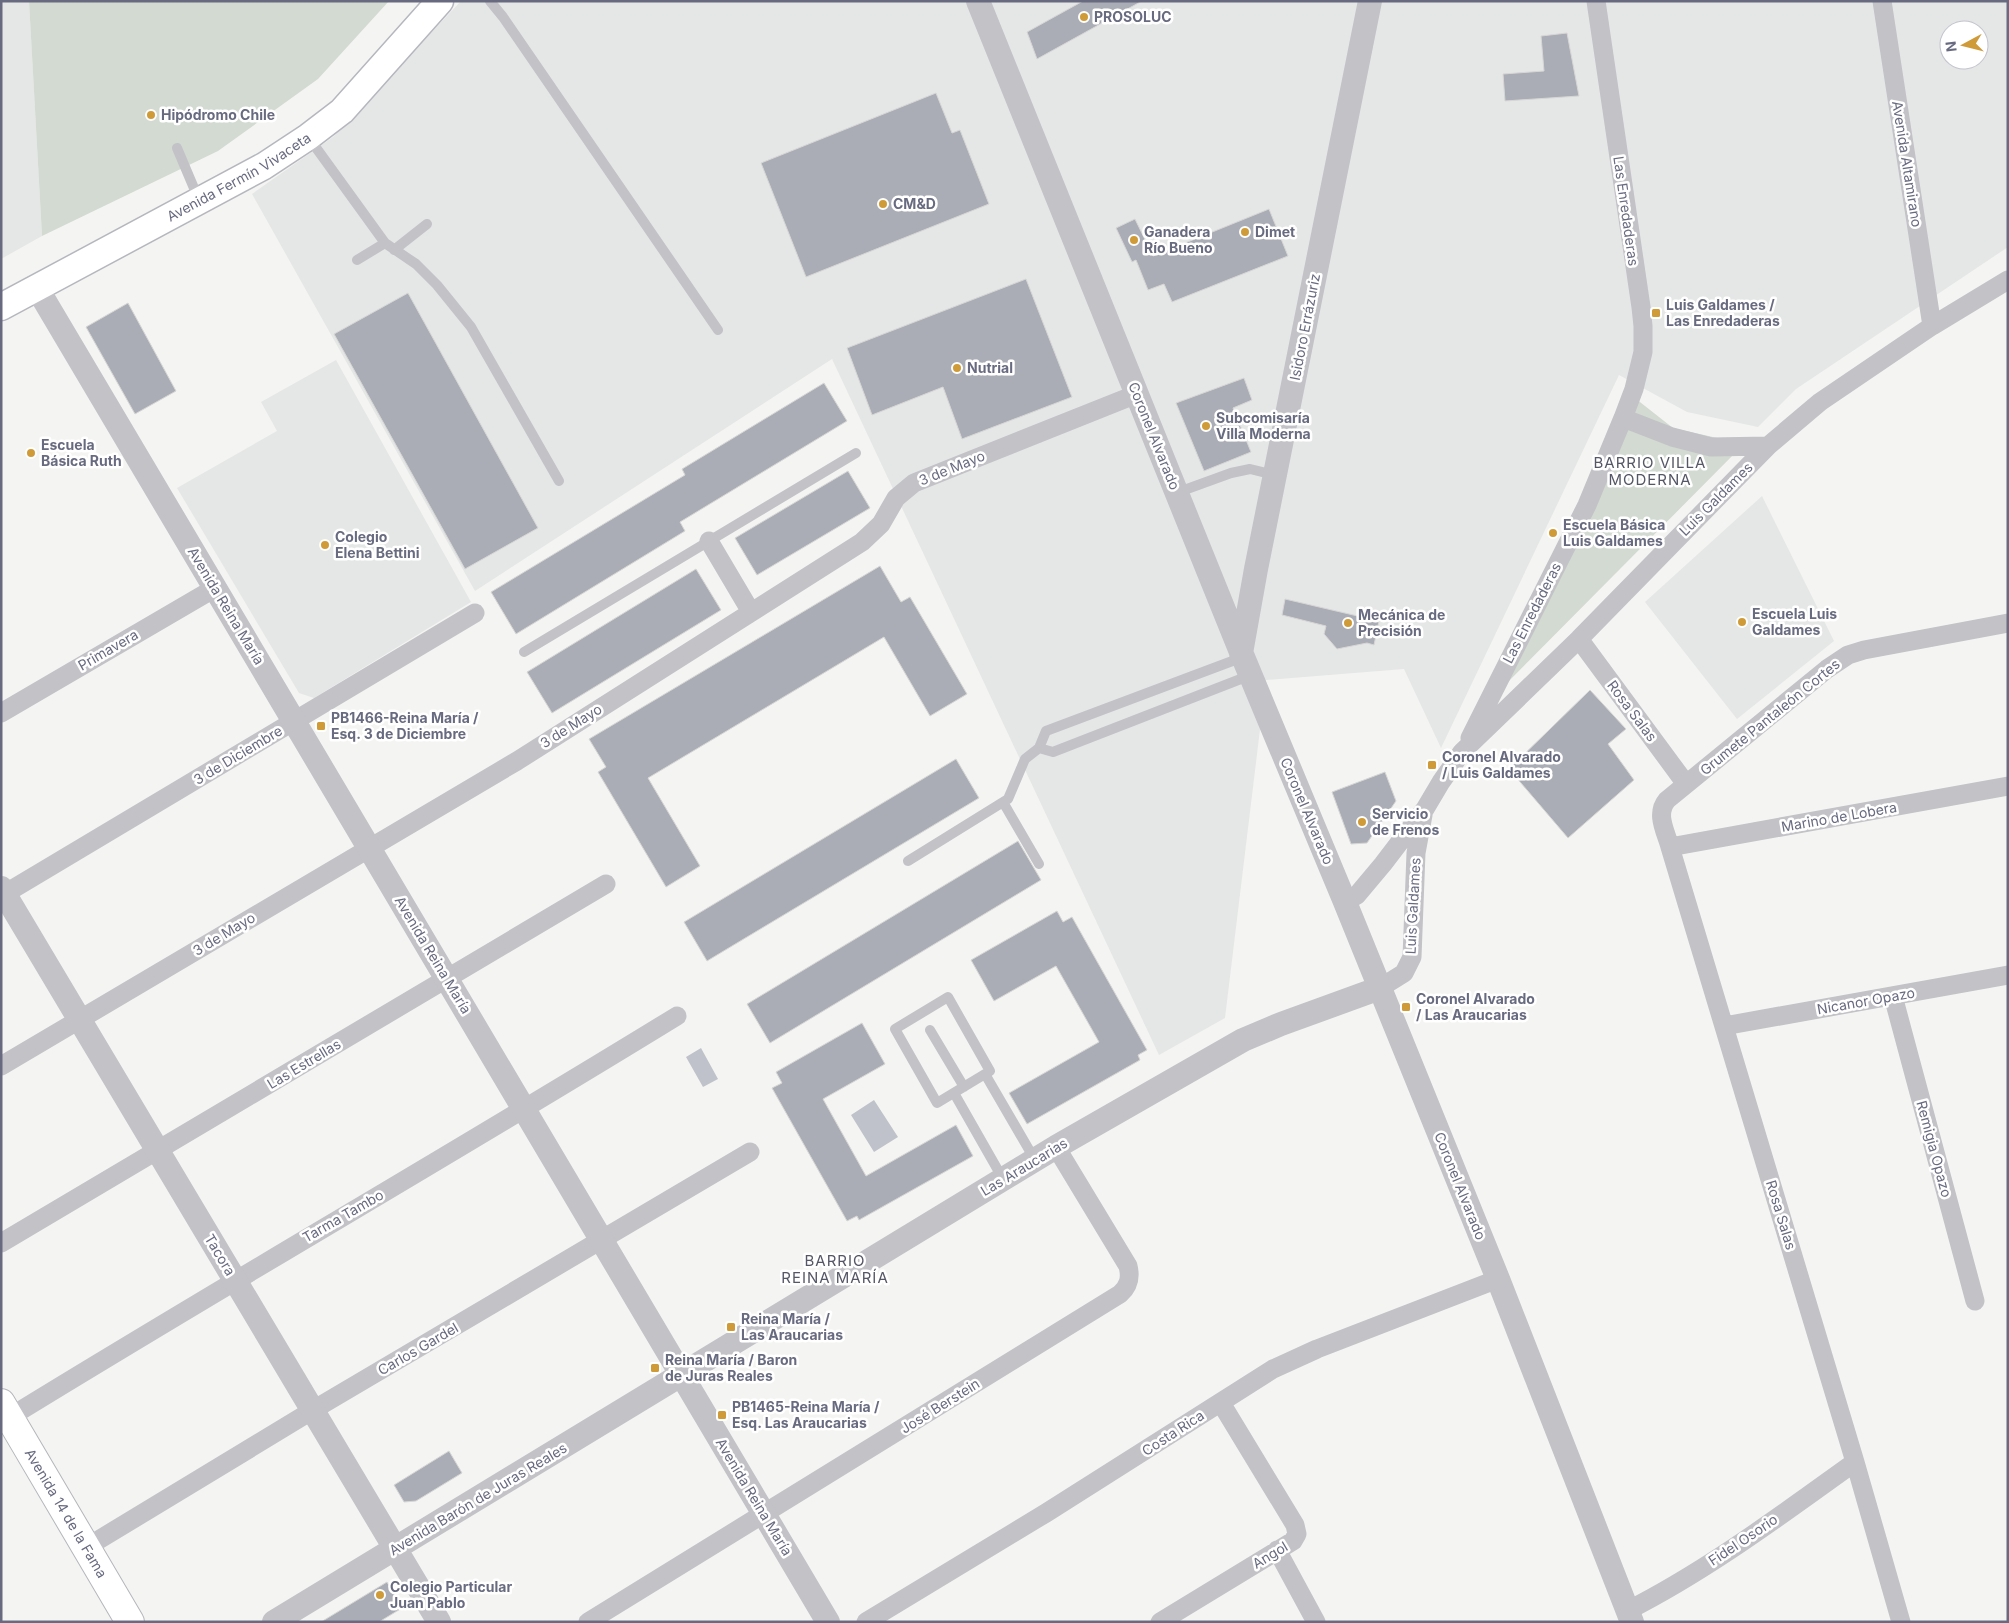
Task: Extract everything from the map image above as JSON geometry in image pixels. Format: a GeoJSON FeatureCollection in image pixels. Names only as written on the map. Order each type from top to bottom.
{"type":"FeatureCollection","features":[{"type":"Feature","properties":{"kind":"main road","name":"Avenida Fermín Vivaceta"},"geometry":{"type":"LineString","coordinates":[[1,307],[264,166],[308,137],[342,111],[440,1]]}},
{"type":"Feature","properties":{"kind":"main road","name":"Avenida 14 de la Fama"},"geometry":{"type":"LineString","coordinates":[[6,1410],[130,1622]]}},
{"type":"Feature","properties":{"kind":"street","name":"Coronel Alvarado"},"geometry":{"type":"LineString","coordinates":[[978,1],[1176,493],[1498,1279],[1630,1617]]}},
{"type":"Feature","properties":{"kind":"street","name":"Isidoro Errázuriz"},"geometry":{"type":"LineString","coordinates":[[1245,661],[1256,569],[1370,1]]}},
{"type":"Feature","properties":{"kind":"street","name":"Las Enredaderas"},"geometry":{"type":"LineString","coordinates":[[1462,752],[1587,505],[1623,418],[1639,371],[1643,326],[1596,1]]}},
{"type":"Feature","properties":{"kind":"street","name":"Avenida Altamirano"},"geometry":{"type":"LineString","coordinates":[[1882,1],[1932,326]]}},
{"type":"Feature","properties":{"kind":"street","name":"Luis Galdames"},"geometry":{"type":"LineString","coordinates":[[1345,902],[1357,895],[1366,885],[1425,809],[1462,752],[1579,639],[1768,446],[1820,402],[1932,326],[2008,280]]}},
{"type":"Feature","properties":{"kind":"street","name":"Avenida Reina María"},"geometry":{"type":"LineString","coordinates":[[37,288],[828,1622]]}},
{"type":"Feature","properties":{"kind":"street","name":"3 de Mayo"},"geometry":{"type":"LineString","coordinates":[[1,1066],[517,760],[862,542],[881,524],[896,498],[914,483],[1137,394]]}},
{"type":"Feature","properties":{"kind":"street"},"geometry":{"type":"LineString","coordinates":[[1623,418],[1672,437],[1711,447],[1768,446]]}},
{"type":"Feature","properties":{"kind":"street"},"geometry":{"type":"LineString","coordinates":[[709,541],[751,612]]}},
{"type":"Feature","properties":{"kind":"street"},"geometry":{"type":"LineString","coordinates":[[1212,581],[1226,587],[1240,586],[1252,578],[1256,569]]}},
{"type":"Feature","properties":{"kind":"street","name":"Primavera"},"geometry":{"type":"LineString","coordinates":[[1,713],[216,588]]}},
{"type":"Feature","properties":{"kind":"street","name":"3 de Diciembre"},"geometry":{"type":"LineString","coordinates":[[2,893],[475,613]]}},
{"type":"Feature","properties":{"kind":"street","name":"Grumete Pantaleón Cortes"},"geometry":{"type":"LineString","coordinates":[[1661,808],[1667,800],[1826,669],[1848,655],[1880,646],[2008,623]]}},
{"type":"Feature","properties":{"kind":"street","name":"Rosa Salas"},"geometry":{"type":"LineString","coordinates":[[1579,639],[1686,784]]}},
{"type":"Feature","properties":{"kind":"street","name":"Marino de Lobera"},"geometry":{"type":"LineString","coordinates":[[1670,848],[2008,786]]}},
{"type":"Feature","properties":{"kind":"street","name":"Rosa Salas"},"geometry":{"type":"LineString","coordinates":[[1661,808],[1670,848],[1855,1462],[1901,1622]]}},
{"type":"Feature","properties":{"kind":"street","name":"Luis Galdames"},"geometry":{"type":"LineString","coordinates":[[1380,988],[1404,973],[1412,957],[1416,853],[1425,809]]}},
{"type":"Feature","properties":{"kind":"street","name":"Las Estrellas"},"geometry":{"type":"LineString","coordinates":[[1,1243],[606,884]]}},
{"type":"Feature","properties":{"kind":"street","name":"Tacora"},"geometry":{"type":"LineString","coordinates":[[2,893],[80,1019],[439,1622]]}},
{"type":"Feature","properties":{"kind":"street","name":"Nicanor Opazo"},"geometry":{"type":"LineString","coordinates":[[1724,1026],[2008,975]]}},
{"type":"Feature","properties":{"kind":"street","name":"Las Araucarias"},"geometry":{"type":"LineString","coordinates":[[682,1376],[1056,1147],[1243,1040],[1380,988]]}},
{"type":"Feature","properties":{"kind":"street","name":"Remigia Opazo"},"geometry":{"type":"LineString","coordinates":[[1893,996],[1975,1301]]}},
{"type":"Feature","properties":{"kind":"street","name":"Tarma Tambo"},"geometry":{"type":"LineString","coordinates":[[6,1410],[235,1280],[524,1110],[677,1016]]}},
{"type":"Feature","properties":{"kind":"street","name":"José Berstein"},"geometry":{"type":"LineString","coordinates":[[588,1622],[1125,1290],[1130,1278],[1128,1266],[1056,1147]]}},
{"type":"Feature","properties":{"kind":"street","name":"Carlos Gardel"},"geometry":{"type":"LineString","coordinates":[[87,1547],[313,1410],[750,1152]]}},
{"type":"Feature","properties":{"kind":"street","name":"Costa Rica"},"geometry":{"type":"LineString","coordinates":[[866,1622],[1054,1508],[1273,1369],[1303,1355],[1498,1279]]}},
{"type":"Feature","properties":{"kind":"street","name":"Avenida Barón de Juras Reales"},"geometry":{"type":"LineString","coordinates":[[274,1622],[682,1376]]}},
{"type":"Feature","properties":{"kind":"street","name":"Angol"},"geometry":{"type":"LineString","coordinates":[[1160,1622],[1294,1541],[1297,1534],[1297,1529],[1221,1402]]}},
{"type":"Feature","properties":{"kind":"street","name":"Fidel Osorio"},"geometry":{"type":"LineString","coordinates":[[1630,1617],[1764,1527],[1855,1462]]}},
{"type":"Feature","properties":{"kind":"street"},"geometry":{"type":"LineString","coordinates":[[1277,1550],[1316,1622]]}},
{"type":"Feature","properties":{"kind":"lane"},"geometry":{"type":"LineString","coordinates":[[490,1],[503,17],[718,330]]}},
{"type":"Feature","properties":{"kind":"lane"},"geometry":{"type":"LineString","coordinates":[[308,137],[390,246],[416,264],[437,285],[471,327],[559,481]]}},
{"type":"Feature","properties":{"kind":"lane"},"geometry":{"type":"LineString","coordinates":[[177,148],[200,201]]}},
{"type":"Feature","properties":{"kind":"lane"},"geometry":{"type":"LineString","coordinates":[[358,260],[390,246],[427,224]]}},
{"type":"Feature","properties":{"kind":"lane"},"geometry":{"type":"LineString","coordinates":[[524,652],[856,453]]}},
{"type":"Feature","properties":{"kind":"lane"},"geometry":{"type":"LineString","coordinates":[[1176,493],[1231,473],[1250,470],[1275,475]]}},
{"type":"Feature","properties":{"kind":"lane"},"geometry":{"type":"LineString","coordinates":[[908,861],[1008,799],[1025,759],[1039,748],[1046,732],[1245,661]]}},
{"type":"Feature","properties":{"kind":"lane"},"geometry":{"type":"LineString","coordinates":[[1039,748],[1053,752],[1245,661]]}},
{"type":"Feature","properties":{"kind":"lane"},"geometry":{"type":"LineString","coordinates":[[1003,802],[1039,864]]}},
{"type":"Feature","properties":{"kind":"lane"},"geometry":{"type":"LineString","coordinates":[[948,997],[990,1071],[964,1087],[937,1103],[895,1029],[948,997]]}},
{"type":"Feature","properties":{"kind":"lane"},"geometry":{"type":"LineString","coordinates":[[930,1030],[964,1087]]}},
{"type":"Feature","properties":{"kind":"lane"},"geometry":{"type":"LineString","coordinates":[[985,1074],[1035,1160]]}},
{"type":"Feature","properties":{"kind":"lane"},"geometry":{"type":"LineString","coordinates":[[954,1093],[1003,1179]]}},
{"type":"Feature","properties":{"kind":"shaded area"},"geometry":{"type":"Polygon","coordinates":[[[1,1],[29,1],[42,236],[1,259],[1,1]]]}},
{"type":"Feature","properties":{"kind":"shaded area","name":"Hipódromo Chile"},"geometry":{"type":"Polygon","coordinates":[[[29,1],[389,1],[318,79],[218,151],[42,236],[29,1]]]}},
{"type":"Feature","properties":{"kind":"shaded area"},"geometry":{"type":"Polygon","coordinates":[[[461,1],[2008,1],[2008,247],[1796,389],[1758,427],[1687,412],[1619,375],[1441,748],[1404,669],[1266,680],[1225,1018],[1159,1055],[832,359],[475,591],[252,194],[333,137],[461,1]]]}},
{"type":"Feature","properties":{"kind":"shaded area","name":"Colegio Elena Bettini"},"geometry":{"type":"Polygon","coordinates":[[[336,360],[471,602],[314,698],[299,693],[177,488],[277,431],[261,402],[336,360]]]}},
{"type":"Feature","properties":{"kind":"shaded area"},"geometry":{"type":"Polygon","coordinates":[[[1631,395],[1673,428],[1744,444],[1505,685],[1631,395]]]}},
{"type":"Feature","properties":{"kind":"shaded area","name":"Escuela Luis Galdames"},"geometry":{"type":"Polygon","coordinates":[[[1762,496],[1834,641],[1737,719],[1645,602],[1762,496]]]}},
{"type":"Feature","properties":{"kind":"shaded area"},"geometry":{"type":"Polygon","coordinates":[[[701,1048],[718,1079],[703,1087],[686,1057],[701,1048]]]}},
{"type":"Feature","properties":{"kind":"shaded area"},"geometry":{"type":"Polygon","coordinates":[[[874,1100],[898,1137],[874,1152],[851,1115],[874,1100]]]}},
{"type":"Feature","properties":{"kind":"building","name":"PROSOLUC"},"geometry":{"type":"Polygon","coordinates":[[[1083,1],[1142,1],[1037,59],[1027,32],[1083,1]]]}},
{"type":"Feature","properties":{"kind":"building"},"geometry":{"type":"Polygon","coordinates":[[[1567,33],[1579,96],[1505,101],[1503,74],[1544,71],[1541,36],[1567,33]]]}},
{"type":"Feature","properties":{"kind":"building","name":"CM&D"},"geometry":{"type":"Polygon","coordinates":[[[936,93],[952,133],[960,130],[989,204],[806,277],[761,163],[936,93]]]}},
{"type":"Feature","properties":{"kind":"building","name":"Dimet"},"geometry":{"type":"Polygon","coordinates":[[[1269,209],[1288,256],[1172,302],[1164,284],[1148,290],[1136,260],[1132,262],[1116,228],[1135,219],[1153,256],[1269,209]]]}},
{"type":"Feature","properties":{"kind":"building","name":"Nutrial"},"geometry":{"type":"Polygon","coordinates":[[[1026,279],[1072,397],[962,439],[943,387],[872,415],[847,348],[1026,279]]]}},
{"type":"Feature","properties":{"kind":"building"},"geometry":{"type":"Polygon","coordinates":[[[408,293],[538,528],[465,569],[334,334],[408,293]]]}},
{"type":"Feature","properties":{"kind":"building"},"geometry":{"type":"Polygon","coordinates":[[[128,303],[176,391],[135,414],[86,327],[128,303]]]}},
{"type":"Feature","properties":{"kind":"building","name":"Subcomisaría Villa Moderna"},"geometry":{"type":"Polygon","coordinates":[[[1244,378],[1252,400],[1233,408],[1251,452],[1204,471],[1176,403],[1244,378]]]}},
{"type":"Feature","properties":{"kind":"building"},"geometry":{"type":"Polygon","coordinates":[[[824,383],[847,421],[680,522],[685,531],[516,634],[491,592],[685,475],[682,469],[824,383]]]}},
{"type":"Feature","properties":{"kind":"building"},"geometry":{"type":"Polygon","coordinates":[[[848,471],[870,508],[757,575],[735,538],[848,471]]]}},
{"type":"Feature","properties":{"kind":"building"},"geometry":{"type":"Polygon","coordinates":[[[880,566],[901,602],[910,597],[967,694],[930,716],[884,637],[648,778],[700,866],[666,887],[598,772],[606,767],[589,739],[880,566]]]}},
{"type":"Feature","properties":{"kind":"building"},"geometry":{"type":"Polygon","coordinates":[[[696,569],[721,610],[552,713],[527,672],[696,569]]]}},
{"type":"Feature","properties":{"kind":"building","name":"Mecánica de Precisión"},"geometry":{"type":"Polygon","coordinates":[[[1285,599],[1379,621],[1374,645],[1367,643],[1337,649],[1324,634],[1326,626],[1282,615],[1285,599]]]}},
{"type":"Feature","properties":{"kind":"building"},"geometry":{"type":"Polygon","coordinates":[[[1590,690],[1626,729],[1608,744],[1634,780],[1568,838],[1509,769],[1590,690]]]}},
{"type":"Feature","properties":{"kind":"building"},"geometry":{"type":"Polygon","coordinates":[[[956,759],[979,798],[707,961],[684,922],[956,759]]]}},
{"type":"Feature","properties":{"kind":"building","name":"Servicio de Frenos"},"geometry":{"type":"Polygon","coordinates":[[[1385,772],[1396,801],[1367,843],[1351,844],[1332,792],[1385,772]]]}},
{"type":"Feature","properties":{"kind":"building"},"geometry":{"type":"Polygon","coordinates":[[[1018,841],[1041,880],[770,1043],[747,1004],[1018,841]]]}},
{"type":"Feature","properties":{"kind":"building"},"geometry":{"type":"Polygon","coordinates":[[[1057,911],[1063,922],[1072,917],[1147,1050],[1138,1055],[1140,1060],[1027,1124],[1009,1093],[1099,1042],[1056,966],[994,1001],[971,960],[1057,911]]]}},
{"type":"Feature","properties":{"kind":"building"},"geometry":{"type":"Polygon","coordinates":[[[862,1023],[885,1064],[823,1099],[866,1176],[956,1125],[973,1156],[859,1220],[857,1216],[847,1221],[772,1088],[782,1083],[776,1072],[862,1023]]]}},
{"type":"Feature","properties":{"kind":"building"},"geometry":{"type":"Polygon","coordinates":[[[449,1451],[462,1473],[416,1501],[404,1502],[394,1485],[449,1451]]]}},
{"type":"Feature","properties":{"kind":"building","name":"Colegio Particular Juan Pablo"},"geometry":{"type":"Polygon","coordinates":[[[387,1582],[402,1608],[379,1622],[321,1622],[387,1582]]]}},
{"type":"Feature","properties":{"kind":"place","name":"PROSOLUC"},"geometry":{"type":"Point","coordinates":[1084,17]}},
{"type":"Feature","properties":{"kind":"place","name":"Hipódromo Chile"},"geometry":{"type":"Point","coordinates":[151,115]}},
{"type":"Feature","properties":{"kind":"place","name":"CM&D"},"geometry":{"type":"Point","coordinates":[883,204]}},
{"type":"Feature","properties":{"kind":"place","name":"Dimet"},"geometry":{"type":"Point","coordinates":[1245,232]}},
{"type":"Feature","properties":{"kind":"place","name":"Ganadera Río Bueno"},"geometry":{"type":"Point","coordinates":[1134,240]}},
{"type":"Feature","properties":{"kind":"place","name":"Luis Galdames / Las Enredaderas"},"geometry":{"type":"Point","coordinates":[1656,313]}},
{"type":"Feature","properties":{"kind":"place","name":"Nutrial"},"geometry":{"type":"Point","coordinates":[957,368]}},
{"type":"Feature","properties":{"kind":"place","name":"Subcomisaría Villa Moderna"},"geometry":{"type":"Point","coordinates":[1206,426]}},
{"type":"Feature","properties":{"kind":"place","name":"Escuela Básica Ruth"},"geometry":{"type":"Point","coordinates":[31,453]}},
{"type":"Feature","properties":{"kind":"place","name":"Escuela Básica Luis Galdames"},"geometry":{"type":"Point","coordinates":[1553,533]}},
{"type":"Feature","properties":{"kind":"place","name":"Colegio Elena Bettini"},"geometry":{"type":"Point","coordinates":[325,545]}},
{"type":"Feature","properties":{"kind":"place","name":"Escuela Luis Galdames"},"geometry":{"type":"Point","coordinates":[1742,622]}},
{"type":"Feature","properties":{"kind":"place","name":"Mecánica de Precisión"},"geometry":{"type":"Point","coordinates":[1348,623]}},
{"type":"Feature","properties":{"kind":"place","name":"PB1466-Reina María / Esq. 3 de Diciembre"},"geometry":{"type":"Point","coordinates":[321,726]}},
{"type":"Feature","properties":{"kind":"place","name":"Coronel Alvarado / Luis Galdames"},"geometry":{"type":"Point","coordinates":[1432,765]}},
{"type":"Feature","properties":{"kind":"place","name":"Servicio de Frenos"},"geometry":{"type":"Point","coordinates":[1362,822]}},
{"type":"Feature","properties":{"kind":"place","name":"Coronel Alvarado / Las Araucarias"},"geometry":{"type":"Point","coordinates":[1406,1007]}},
{"type":"Feature","properties":{"kind":"place","name":"Reina María / Las Araucarias"},"geometry":{"type":"Point","coordinates":[731,1327]}},
{"type":"Feature","properties":{"kind":"place","name":"Reina María / Baron de Juras Reales"},"geometry":{"type":"Point","coordinates":[655,1368]}},
{"type":"Feature","properties":{"kind":"place","name":"PB1465-Reina María / Esq. Las Araucarias"},"geometry":{"type":"Point","coordinates":[722,1415]}},
{"type":"Feature","properties":{"kind":"place","name":"Colegio Particular Juan Pablo"},"geometry":{"type":"Point","coordinates":[380,1595]}},
{"type":"Feature","properties":{"kind":"district","name":"BARRIO VILLA MODERNA"},"geometry":{"type":"Point","coordinates":[1650,472]}},
{"type":"Feature","properties":{"kind":"district","name":"BARRIO REINA MARÍA"},"geometry":{"type":"Point","coordinates":[835,1270]}}]}
